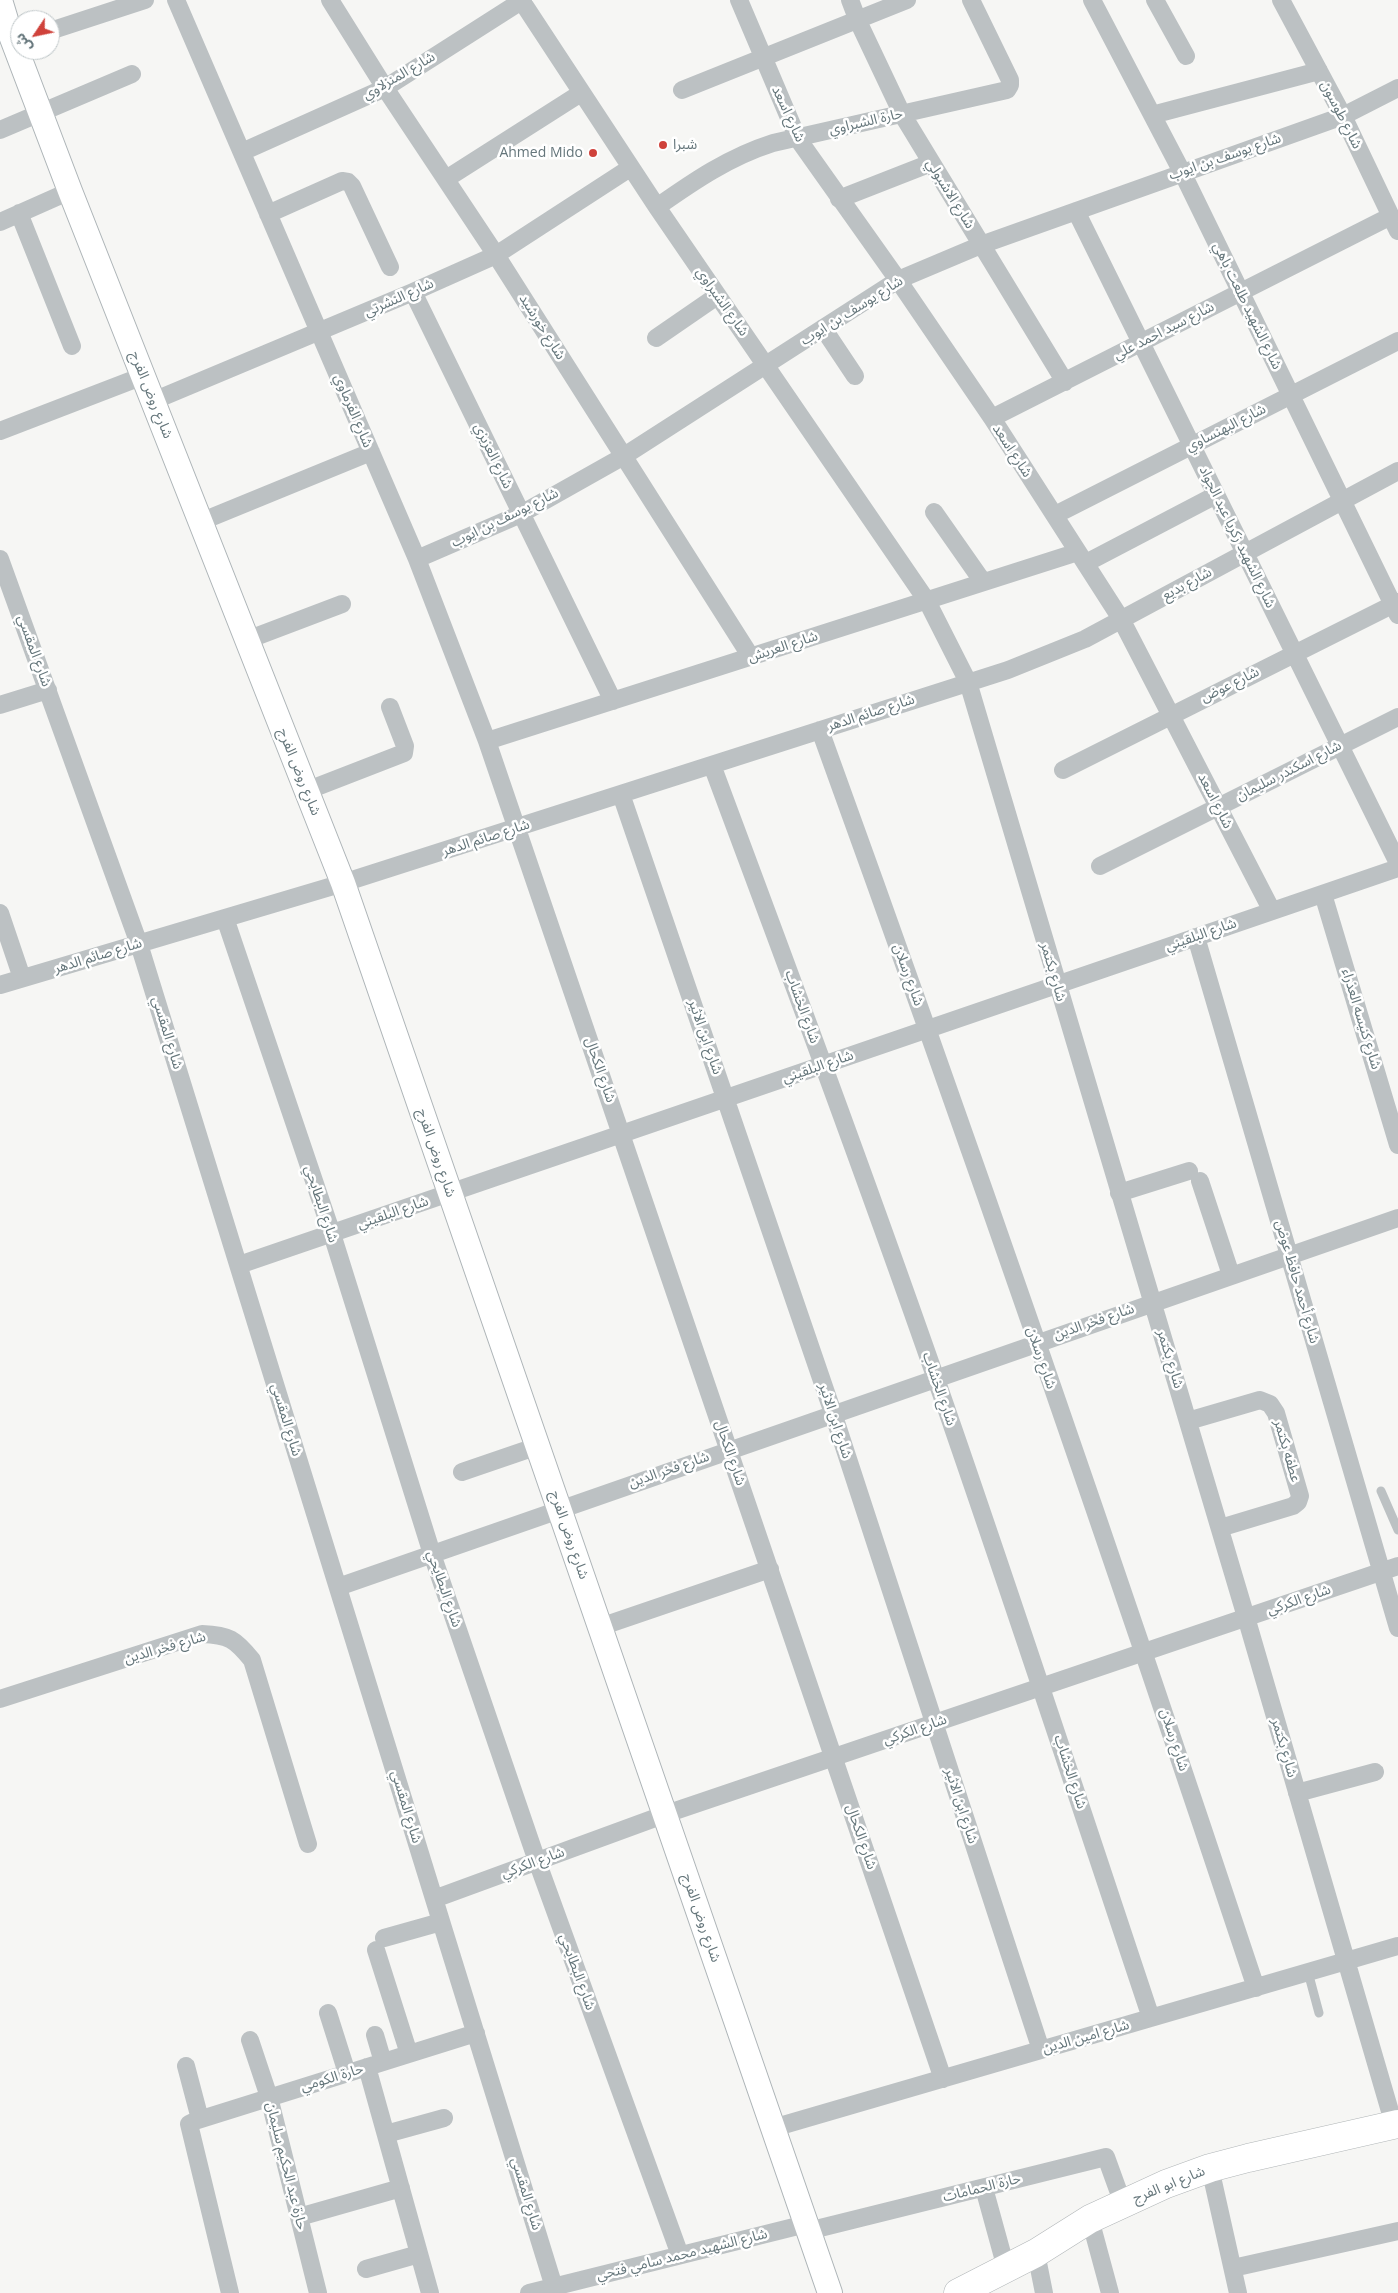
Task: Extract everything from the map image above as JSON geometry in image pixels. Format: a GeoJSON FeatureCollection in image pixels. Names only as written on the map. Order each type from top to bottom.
{"type":"FeatureCollection","features":[{"type":"Feature","properties":{"kind":"main road","name":"شارع ابو الفرج"},"geometry":{"type":"LineString","coordinates":[[958,2293],[984,2287],[1006,2268],[1036,2253],[1090,2219],[1166,2184],[1210,2168],[1396,2125]]}},
{"type":"Feature","properties":{"kind":"street","name":"شارع روض الفرج"},"geometry":{"type":"LineString","coordinates":[[0,0],[9,31],[70,191],[343,883],[830,2293]]}},
{"type":"Feature","properties":{"kind":"street"},"geometry":{"type":"LineString","coordinates":[[60,28],[144,0]]}},
{"type":"Feature","properties":{"kind":"street","name":"شارع الفرماوي"},"geometry":{"type":"LineString","coordinates":[[176,0],[417,559],[488,741],[517,828]]}},
{"type":"Feature","properties":{"kind":"street","name":"شارع خورشيد"},"geometry":{"type":"LineString","coordinates":[[330,0],[385,88],[496,254],[751,657]]}},
{"type":"Feature","properties":{"kind":"street","name":"شارع المنزلاوي"},"geometry":{"type":"LineString","coordinates":[[242,152],[385,88],[522,0]]}},
{"type":"Feature","properties":{"kind":"street","name":"شارع الشبراوي"},"geometry":{"type":"LineString","coordinates":[[522,0],[630,168],[927,600]]}},
{"type":"Feature","properties":{"kind":"street","name":"شارع اسعد"},"geometry":{"type":"LineString","coordinates":[[739,0],[798,139],[898,280],[992,418],[1121,619],[1272,911]]}},
{"type":"Feature","properties":{"kind":"street","name":"شارع الاشبولي"},"geometry":{"type":"LineString","coordinates":[[850,0],[902,114],[1064,382]]}},
{"type":"Feature","properties":{"kind":"street"},"geometry":{"type":"LineString","coordinates":[[682,90],[907,0]]}},
{"type":"Feature","properties":{"kind":"street","name":"حارة الشبراوي"},"geometry":{"type":"LineString","coordinates":[[657,207],[724,162],[748,151],[1002,92],[1010,85],[1010,80],[971,0]]}},
{"type":"Feature","properties":{"kind":"street","name":"شارع الشهيد طلعت باهي"},"geometry":{"type":"LineString","coordinates":[[1092,0],[1182,172],[1290,395],[1396,607]]}},
{"type":"Feature","properties":{"kind":"street"},"geometry":{"type":"LineString","coordinates":[[1155,0],[1186,56]]}},
{"type":"Feature","properties":{"kind":"street","name":"شارع طوسون"},"geometry":{"type":"LineString","coordinates":[[1281,0],[1342,116],[1394,223]]}},
{"type":"Feature","properties":{"kind":"street"},"geometry":{"type":"LineString","coordinates":[[1152,115],[1319,71]]}},
{"type":"Feature","properties":{"kind":"street"},"geometry":{"type":"LineString","coordinates":[[0,130],[132,74]]}},
{"type":"Feature","properties":{"kind":"street","name":"شارع يوسف بن ايوب"},"geometry":{"type":"LineString","coordinates":[[417,559],[521,514],[624,456],[767,366],[898,280],[981,244],[1342,116],[1398,88]]}},
{"type":"Feature","properties":{"kind":"street"},"geometry":{"type":"LineString","coordinates":[[446,179],[581,93]]}},
{"type":"Feature","properties":{"kind":"street"},"geometry":{"type":"LineString","coordinates":[[839,199],[931,163]]}},
{"type":"Feature","properties":{"kind":"street","name":"شارع النشرتي"},"geometry":{"type":"LineString","coordinates":[[153,401],[413,292],[496,254],[630,168]]}},
{"type":"Feature","properties":{"kind":"street"},"geometry":{"type":"LineString","coordinates":[[268,214],[342,182],[348,182],[352,186],[390,267]]}},
{"type":"Feature","properties":{"kind":"street"},"geometry":{"type":"LineString","coordinates":[[0,222],[70,191]]}},
{"type":"Feature","properties":{"kind":"street","name":"شارع الشهيد زكريا عبد الجواد"},"geometry":{"type":"LineString","coordinates":[[1076,211],[1398,863]]}},
{"type":"Feature","properties":{"kind":"street"},"geometry":{"type":"LineString","coordinates":[[19,213],[72,346]]}},
{"type":"Feature","properties":{"kind":"street","name":"شارع سيد احمد علي"},"geometry":{"type":"LineString","coordinates":[[992,418],[1240,292],[1394,223]]}},
{"type":"Feature","properties":{"kind":"street","name":"شارع العزيزي"},"geometry":{"type":"LineString","coordinates":[[413,292],[613,701]]}},
{"type":"Feature","properties":{"kind":"street"},"geometry":{"type":"LineString","coordinates":[[656,338],[718,296]]}},
{"type":"Feature","properties":{"kind":"street"},"geometry":{"type":"LineString","coordinates":[[823,328],[855,376]]}},
{"type":"Feature","properties":{"kind":"street","name":"شارع البهنساوي"},"geometry":{"type":"LineString","coordinates":[[1055,515],[1398,341]]}},
{"type":"Feature","properties":{"kind":"street"},"geometry":{"type":"LineString","coordinates":[[0,431],[143,376]]}},
{"type":"Feature","properties":{"kind":"street"},"geometry":{"type":"LineString","coordinates":[[200,522],[371,452]]}},
{"type":"Feature","properties":{"kind":"street","name":"شارع بديع"},"geometry":{"type":"LineString","coordinates":[[968,682],[1047,656],[1343,502],[1398,471]]}},
{"type":"Feature","properties":{"kind":"street","name":"شارع العريش"},"geometry":{"type":"LineString","coordinates":[[488,741],[983,582],[1082,558],[1216,496]]}},
{"type":"Feature","properties":{"kind":"street"},"geometry":{"type":"LineString","coordinates":[[934,512],[983,582]]}},
{"type":"Feature","properties":{"kind":"street","name":"شارع المقسي"},"geometry":{"type":"LineString","coordinates":[[0,559],[139,944],[554,2287]]}},
{"type":"Feature","properties":{"kind":"street","name":"شارع بكتمر"},"geometry":{"type":"LineString","coordinates":[[927,600],[968,682],[1396,2125]]}},
{"type":"Feature","properties":{"kind":"street"},"geometry":{"type":"LineString","coordinates":[[247,640],[342,604]]}},
{"type":"Feature","properties":{"kind":"street","name":"شارع عوض"},"geometry":{"type":"LineString","coordinates":[[1063,770],[1294,654],[1396,607]]}},
{"type":"Feature","properties":{"kind":"street","name":"شارع صائم الدهر"},"geometry":{"type":"LineString","coordinates":[[0,985],[343,883],[968,682]]}},
{"type":"Feature","properties":{"kind":"street"},"geometry":{"type":"LineString","coordinates":[[0,705],[48,690]]}},
{"type":"Feature","properties":{"kind":"street"},"geometry":{"type":"LineString","coordinates":[[306,791],[404,753],[405,746],[390,707]]}},
{"type":"Feature","properties":{"kind":"street","name":"شارع اسكندر سليمان"},"geometry":{"type":"LineString","coordinates":[[1100,866],[1398,717]]}},
{"type":"Feature","properties":{"kind":"street","name":"شارع رسلان"},"geometry":{"type":"LineString","coordinates":[[820,730],[928,1029],[1144,1652],[1256,1988]]}},
{"type":"Feature","properties":{"kind":"street","name":"شارع الخشاب"},"geometry":{"type":"LineString","coordinates":[[712,765],[824,1065],[936,1377],[1042,1687],[1151,2018]]}},
{"type":"Feature","properties":{"kind":"street","name":"شارع ابن الاثير"},"geometry":{"type":"LineString","coordinates":[[621,794],[833,1413],[1041,2050]]}},
{"type":"Feature","properties":{"kind":"street","name":"شارع الكحال"},"geometry":{"type":"LineString","coordinates":[[517,828],[943,2079]]}},
{"type":"Feature","properties":{"kind":"street","name":"شارع البلقيني"},"geometry":{"type":"LineString","coordinates":[[239,1265],[1398,868]]}},
{"type":"Feature","properties":{"kind":"street","name":"شارع كنيسه العذراء"},"geometry":{"type":"LineString","coordinates":[[1323,894],[1398,1145]]}},
{"type":"Feature","properties":{"kind":"street"},"geometry":{"type":"LineString","coordinates":[[0,913],[22,978]]}},
{"type":"Feature","properties":{"kind":"street","name":"شارع البطايحي"},"geometry":{"type":"LineString","coordinates":[[225,918],[332,1234],[432,1554],[537,1862],[680,2255]]}},
{"type":"Feature","properties":{"kind":"street","name":"شارع أحمد حافظ عوض"},"geometry":{"type":"LineString","coordinates":[[1196,937],[1289,1255],[1390,1569],[1398,1628]]}},
{"type":"Feature","properties":{"kind":"street"},"geometry":{"type":"LineString","coordinates":[[1119,1193],[1194,1176],[1231,1275]]}},
{"type":"Feature","properties":{"kind":"street","name":"شارع فخر الدين"},"geometry":{"type":"LineString","coordinates":[[338,1587],[729,1449],[1398,1218]]}},
{"type":"Feature","properties":{"kind":"street","name":"عطفه بكتمر"},"geometry":{"type":"LineString","coordinates":[[1188,1421],[1260,1400],[1274,1408],[1279,1422],[1300,1496],[1298,1502],[1293,1506],[1220,1528]]}},
{"type":"Feature","properties":{"kind":"street"},"geometry":{"type":"LineString","coordinates":[[462,1472],[538,1446]]}},
{"type":"Feature","properties":{"kind":"street"},"geometry":{"type":"LineString","coordinates":[[600,1627],[770,1569]]}},
{"type":"Feature","properties":{"kind":"street","name":"شارع الكركي"},"geometry":{"type":"LineString","coordinates":[[434,1899],[666,1814],[1390,1569]]}},
{"type":"Feature","properties":{"kind":"street","name":"شارع فخر الدين"},"geometry":{"type":"LineString","coordinates":[[0,1699],[202,1634],[222,1635],[240,1644],[252,1660],[308,1844]]}},
{"type":"Feature","properties":{"kind":"street"},"geometry":{"type":"LineString","coordinates":[[1297,1794],[1375,1772]]}},
{"type":"Feature","properties":{"kind":"street"},"geometry":{"type":"LineString","coordinates":[[409,2054],[380,1944],[441,1922]]}},
{"type":"Feature","properties":{"kind":"street","name":"شارع امين الدين"},"geometry":{"type":"LineString","coordinates":[[773,2128],[1398,1946]]}},
{"type":"Feature","properties":{"kind":"street"},"geometry":{"type":"LineString","coordinates":[[328,2013],[346,2073]]}},
{"type":"Feature","properties":{"kind":"street","name":"حارة الكومي"},"geometry":{"type":"LineString","coordinates":[[195,2122],[476,2033]]}},
{"type":"Feature","properties":{"kind":"street"},"geometry":{"type":"LineString","coordinates":[[376,2035],[375,2064],[386,2134],[430,2293]]}},
{"type":"Feature","properties":{"kind":"street","name":"حارة عبد الحكيم سليمان"},"geometry":{"type":"LineString","coordinates":[[250,2040],[269,2097],[318,2293]]}},
{"type":"Feature","properties":{"kind":"street"},"geometry":{"type":"LineString","coordinates":[[186,2066],[195,2122],[230,2293]]}},
{"type":"Feature","properties":{"kind":"street"},"geometry":{"type":"LineString","coordinates":[[386,2134],[444,2118]]}},
{"type":"Feature","properties":{"kind":"street","name":"حارة الحمامات"},"geometry":{"type":"LineString","coordinates":[[807,2228],[984,2188],[1106,2157],[1123,2204]]}},
{"type":"Feature","properties":{"kind":"street"},"geometry":{"type":"LineString","coordinates":[[1210,2168],[1238,2293]]}},
{"type":"Feature","properties":{"kind":"street"},"geometry":{"type":"LineString","coordinates":[[299,2217],[401,2188]]}},
{"type":"Feature","properties":{"kind":"street"},"geometry":{"type":"LineString","coordinates":[[984,2188],[1006,2268]]}},
{"type":"Feature","properties":{"kind":"street"},"geometry":{"type":"LineString","coordinates":[[1090,2219],[1110,2293]]}},
{"type":"Feature","properties":{"kind":"street","name":"شارع الشهيد محمد سامي فتحي"},"geometry":{"type":"LineString","coordinates":[[529,2293],[680,2255],[807,2228]]}},
{"type":"Feature","properties":{"kind":"street"},"geometry":{"type":"LineString","coordinates":[[1233,2268],[1398,2231]]}},
{"type":"Feature","properties":{"kind":"street"},"geometry":{"type":"LineString","coordinates":[[1036,2253],[1044,2293]]}},
{"type":"Feature","properties":{"kind":"street"},"geometry":{"type":"LineString","coordinates":[[366,2269],[419,2254]]}},
{"type":"Feature","properties":{"kind":"lane"},"geometry":{"type":"LineString","coordinates":[[1381,1491],[1398,1530]]}},
{"type":"Feature","properties":{"kind":"lane"},"geometry":{"type":"LineString","coordinates":[[1308,1972],[1319,2013]]}},
{"type":"Feature","properties":{"kind":"place","name":"شبرا"},"geometry":{"type":"Point","coordinates":[663,145]}},
{"type":"Feature","properties":{"kind":"place","name":"Ahmed Mido"},"geometry":{"type":"Point","coordinates":[593,153]}}]}
